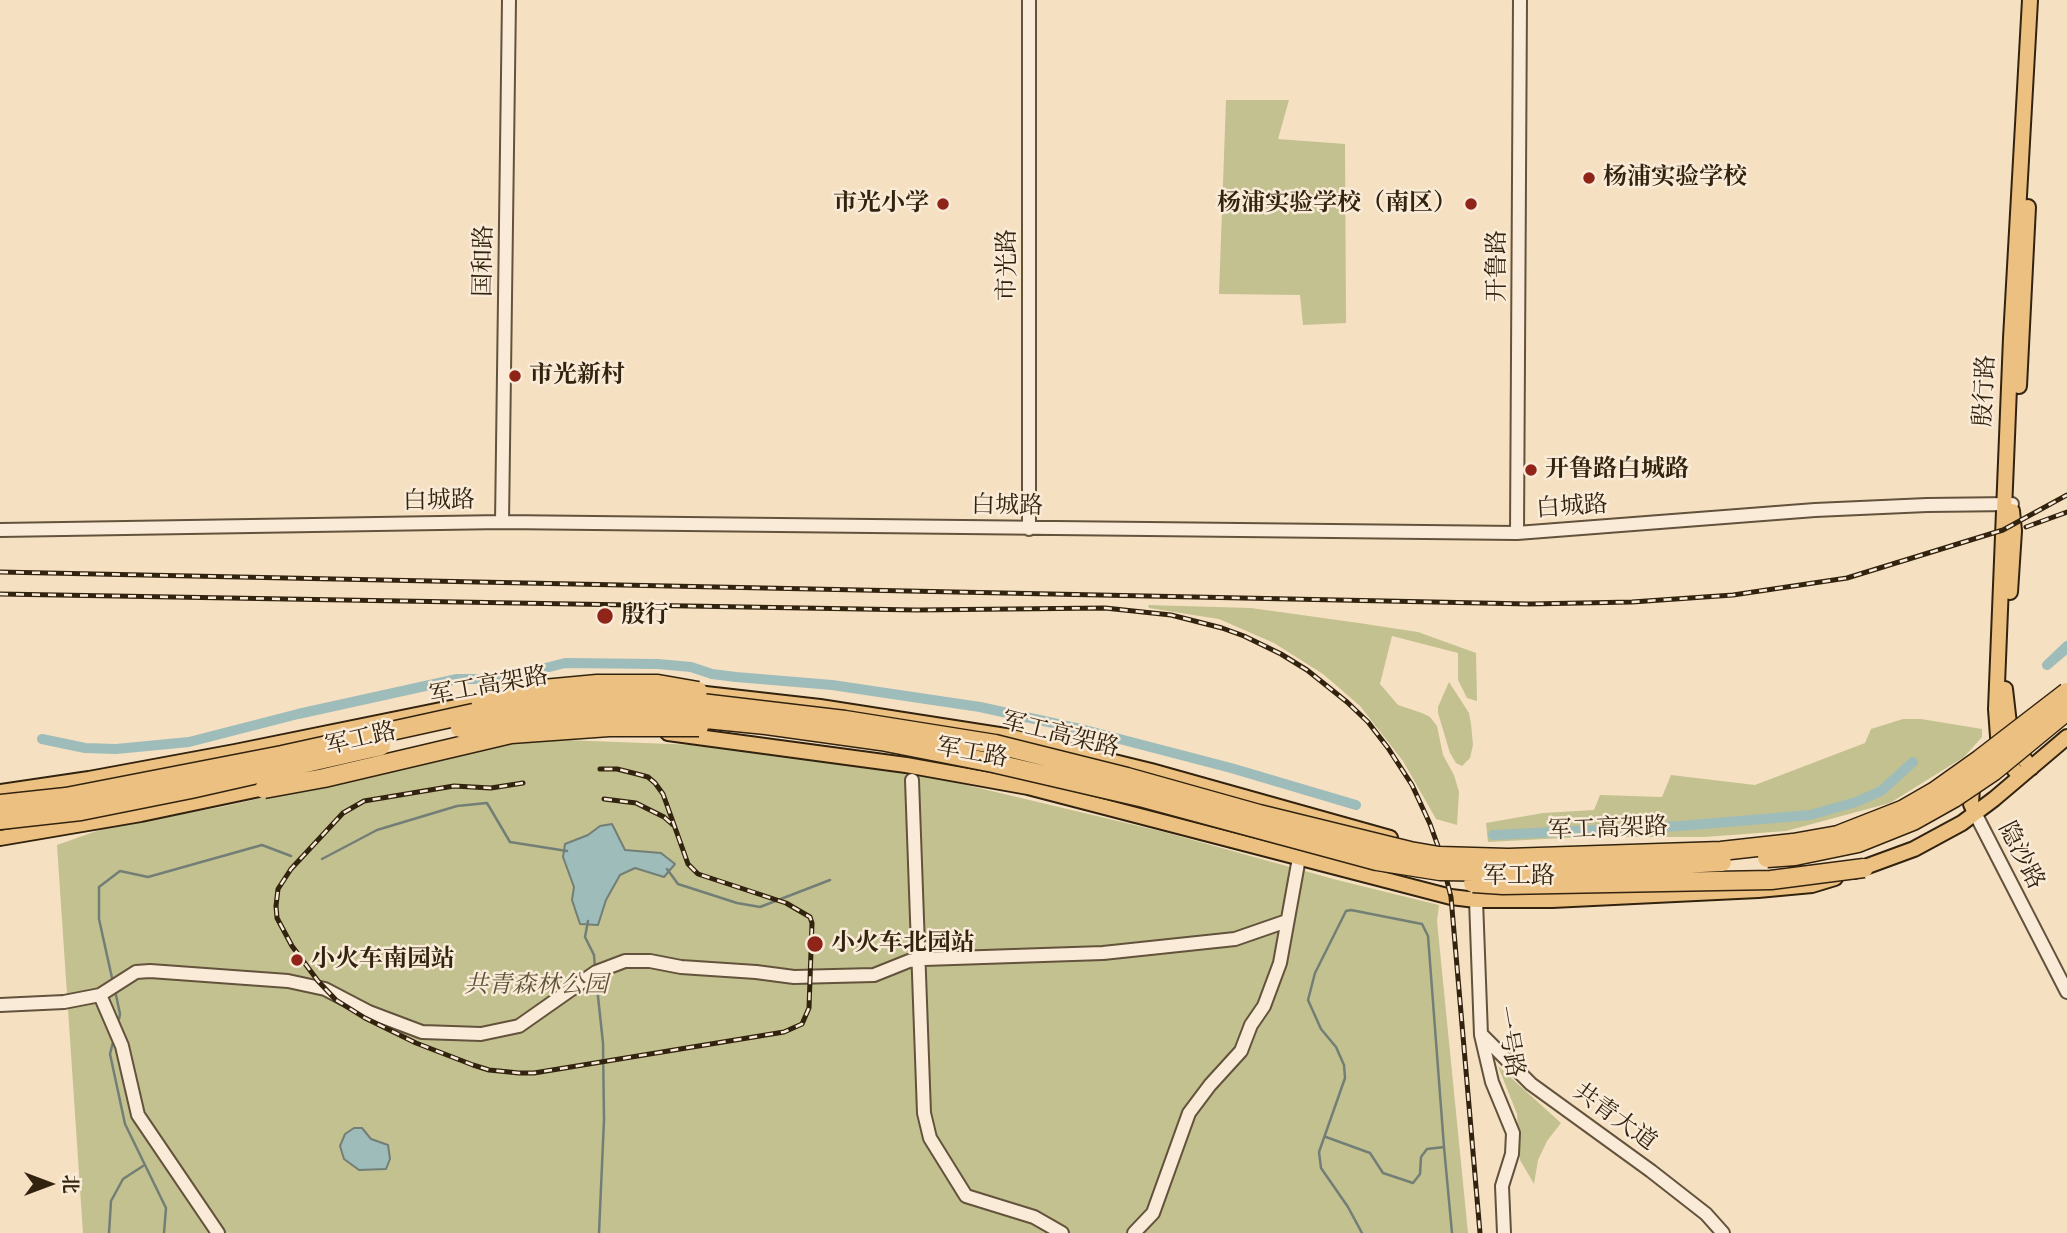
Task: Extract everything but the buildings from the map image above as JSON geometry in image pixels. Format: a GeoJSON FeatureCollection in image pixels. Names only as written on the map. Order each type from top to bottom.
{"type":"FeatureCollection","features":[{"type":"Feature","properties":{"kind":"highway"},"geometry":{"type":"LineString","coordinates":[[260,746],[318,741],[522,691],[597,684],[658,684],[749,700],[804,714]]}},
{"type":"Feature","properties":{"kind":"highway","name":"军工高架路"},"geometry":{"type":"LineString","coordinates":[[0,804],[79,794],[282,755],[496,709],[554,699],[605,696],[659,698],[804,714],[995,744],[1259,814],[1439,856],[1508,858],[1721,850],[1793,844],[1838,835],[1902,810],[1935,791],[2064,698]]}},
{"type":"Feature","properties":{"kind":"highway","name":"军工高架路"},"geometry":{"type":"LineString","coordinates":[[0,820],[93,808],[191,789],[471,726],[547,714],[636,712],[881,741],[993,763],[1144,798],[1398,866],[1440,871],[1509,872],[1688,864],[1795,856],[1827,850],[1858,843],[1913,821],[1954,799],[1994,771],[2064,698]]}},
{"type":"Feature","properties":{"kind":"highway"},"geometry":{"type":"LineString","coordinates":[[264,789],[324,778],[511,734],[609,727],[766,726]]}},
{"type":"Feature","properties":{"kind":"highway"},"geometry":{"type":"LineString","coordinates":[[1398,866],[1439,878],[1503,885],[1771,880],[1864,868]]}},
{"type":"Feature","properties":{"kind":"main road","name":"殷行路"},"geometry":{"type":"LineString","coordinates":[[2026,772],[2005,745],[2005,696],[2014,531],[2008,504],[2030,0]]}},
{"type":"Feature","properties":{"kind":"main road","name":"殷行路"},"geometry":{"type":"LineString","coordinates":[[2008,504],[2039,0]]}},
{"type":"Feature","properties":{"kind":"main road","name":"军工路"},"geometry":{"type":"LineString","coordinates":[[0,792],[89,779],[541,691],[625,688],[671,690],[833,709],[1012,737],[1151,771],[1353,826],[1396,841],[1463,853],[1553,855],[1793,839],[1875,823],[1939,797],[2064,698]]}},
{"type":"Feature","properties":{"kind":"main road"},"geometry":{"type":"LineString","coordinates":[[2064,698],[2055,719],[2067,727]]}},
{"type":"Feature","properties":{"kind":"main road","name":"军工路"},"geometry":{"type":"LineString","coordinates":[[0,838],[101,822],[264,789],[324,771],[507,730],[548,726],[615,726],[906,765],[1028,787],[1451,897],[1476,900],[1552,900],[1758,890],[1812,885],[1864,868],[1927,842],[1975,813],[2067,737]]}},
{"type":"Feature","properties":{"kind":"main road","name":"军工路"},"geometry":{"type":"LineString","coordinates":[[1975,813],[1971,804],[1972,787],[2005,745]]}},
{"type":"Feature","properties":{"kind":"main road"},"geometry":{"type":"LineString","coordinates":[[1915,808],[1928,820],[1930,828],[1927,842]]}},
{"type":"Feature","properties":{"kind":"street","name":"国和路"},"geometry":{"type":"LineString","coordinates":[[502,522],[509,0]]}},
{"type":"Feature","properties":{"kind":"street","name":"市光路"},"geometry":{"type":"LineString","coordinates":[[1029,0],[1029,529]]}},
{"type":"Feature","properties":{"kind":"street","name":"开鲁路"},"geometry":{"type":"LineString","coordinates":[[1517,533],[1520,0]]}},
{"type":"Feature","properties":{"kind":"street","name":"白城路"},"geometry":{"type":"LineString","coordinates":[[0,530],[502,522],[1517,533],[1815,510],[2008,504]]}},
{"type":"Feature","properties":{"kind":"street"},"geometry":{"type":"LineString","coordinates":[[912,780],[923,1113],[930,1138],[966,1196],[1034,1217],[1062,1233]]}},
{"type":"Feature","properties":{"kind":"street","name":"隐沙路"},"geometry":{"type":"LineString","coordinates":[[1975,813],[2067,992]]}},
{"type":"Feature","properties":{"kind":"street","name":"一号路"},"geometry":{"type":"LineString","coordinates":[[1479,854],[1476,900],[1481,1035],[1492,1082],[1513,1133],[1512,1154],[1502,1186],[1504,1233]]}},
{"type":"Feature","properties":{"kind":"street"},"geometry":{"type":"LineString","coordinates":[[1134,1233],[1153,1213],[1189,1113],[1241,1051],[1251,1025],[1264,1006],[1280,963],[1299,858]]}},
{"type":"Feature","properties":{"kind":"street"},"geometry":{"type":"LineString","coordinates":[[0,1005],[64,1002],[100,995],[136,972],[150,971],[288,981],[325,989],[369,1012],[422,1032],[481,1034],[519,1026],[596,972],[625,961],[650,961],[681,967],[794,977],[874,975],[917,960],[1103,953],[1235,940],[1287,921]]}},
{"type":"Feature","properties":{"kind":"street"},"geometry":{"type":"LineString","coordinates":[[100,995],[122,1046],[138,1115],[218,1233]]}},
{"type":"Feature","properties":{"kind":"street","name":"共青大道"},"geometry":{"type":"LineString","coordinates":[[1481,1035],[1531,1084],[1651,1171],[1706,1214],[1723,1233]]}},
{"type":"Feature","properties":{"kind":"green space"},"geometry":{"type":"Polygon","coordinates":[[[1226,100],[1289,100],[1278,139],[1345,144],[1346,323],[1303,325],[1300,295],[1219,294],[1226,100]]]}},
{"type":"Feature","properties":{"kind":"green space"},"geometry":{"type":"Polygon","coordinates":[[[1148,605],[1251,608],[1359,623],[1418,632],[1476,653],[1477,701],[1467,698],[1458,680],[1458,653],[1392,636],[1380,684],[1398,705],[1430,717],[1437,726],[1443,755],[1454,775],[1459,792],[1457,825],[1436,819],[1403,761],[1360,706],[1323,674],[1274,643],[1219,619],[1149,608],[1148,605]]]}},
{"type":"Feature","properties":{"kind":"green space"},"geometry":{"type":"Polygon","coordinates":[[[1449,682],[1469,713],[1471,724],[1473,745],[1470,758],[1462,766],[1456,763],[1450,753],[1438,713],[1449,682]]]}},
{"type":"Feature","properties":{"kind":"green space"},"geometry":{"type":"Polygon","coordinates":[[[1903,719],[1921,719],[1982,729],[1982,737],[1964,757],[1890,803],[1786,831],[1704,837],[1583,837],[1488,842],[1486,823],[1543,813],[1594,810],[1600,795],[1662,797],[1671,775],[1755,785],[1865,743],[1871,729],[1903,719]]]}},
{"type":"Feature","properties":{"kind":"green space","name":"共青森林公园"},"geometry":{"type":"Polygon","coordinates":[[[510,738],[697,745],[831,760],[920,774],[1164,832],[1439,905],[1437,921],[1468,1233],[83,1233],[57,845],[108,827],[221,807],[389,770],[510,738]]]}},
{"type":"Feature","properties":{"kind":"green space"},"geometry":{"type":"Polygon","coordinates":[[[1498,1066],[1561,1123],[1547,1141],[1538,1160],[1534,1184],[1520,1160],[1517,1114],[1498,1066]]]}},
{"type":"Feature","properties":{"kind":"water"},"geometry":{"type":"Polygon","coordinates":[[[612,824],[625,850],[661,853],[675,864],[664,877],[635,868],[620,875],[606,900],[598,925],[580,924],[572,900],[574,887],[563,857],[565,844],[588,835],[600,826],[612,824]]]}},
{"type":"Feature","properties":{"kind":"water"},"geometry":{"type":"Polygon","coordinates":[[[354,1128],[362,1128],[371,1139],[388,1145],[390,1159],[386,1169],[359,1170],[344,1159],[340,1146],[345,1134],[354,1128]]]}},
{"type":"Feature","properties":{"kind":"waterway"},"geometry":{"type":"LineString","coordinates":[[2067,646],[2047,665],[2067,648]]}},
{"type":"Feature","properties":{"kind":"waterway"},"geometry":{"type":"LineString","coordinates":[[42,739],[85,748],[116,749],[189,742],[298,714],[457,679],[502,679],[565,663],[658,664],[691,667],[712,674],[832,685],[980,707],[1085,730],[1231,768],[1356,805]]}},
{"type":"Feature","properties":{"kind":"waterway"},"geometry":{"type":"LineString","coordinates":[[1493,835],[1680,826],[1810,815],[1856,802],[1881,791],[1913,762]]}},
{"type":"Feature","properties":{"kind":"waterway"},"geometry":{"type":"LineString","coordinates":[[322,859],[377,830],[457,806],[487,803],[510,842],[567,851]]}},
{"type":"Feature","properties":{"kind":"waterway"},"geometry":{"type":"LineString","coordinates":[[112,978],[99,919],[99,887],[120,871],[148,877],[262,845],[291,856]]}},
{"type":"Feature","properties":{"kind":"waterway"},"geometry":{"type":"LineString","coordinates":[[667,869],[678,884],[737,903],[760,907],[830,880]]}},
{"type":"Feature","properties":{"kind":"waterway"},"geometry":{"type":"LineString","coordinates":[[1326,1137],[1370,1153],[1383,1173],[1413,1183],[1420,1174],[1421,1157],[1427,1149],[1444,1147],[1428,936],[1422,924],[1346,911],[1315,973],[1308,1000],[1321,1029],[1336,1047],[1344,1065],[1345,1078],[1319,1152],[1321,1168],[1362,1233]]}},
{"type":"Feature","properties":{"kind":"waterway"},"geometry":{"type":"LineString","coordinates":[[588,921],[585,937],[594,955],[595,968]]}},
{"type":"Feature","properties":{"kind":"waterway"},"geometry":{"type":"LineString","coordinates":[[596,978],[603,1043],[604,1120],[599,1233]]}},
{"type":"Feature","properties":{"kind":"waterway"},"geometry":{"type":"LineString","coordinates":[[116,995],[119,1019]]}},
{"type":"Feature","properties":{"kind":"waterway"},"geometry":{"type":"LineString","coordinates":[[113,1042],[110,1054],[125,1124],[166,1208],[164,1233]]}},
{"type":"Feature","properties":{"kind":"waterway"},"geometry":{"type":"LineString","coordinates":[[1444,1147],[1452,1233]]}},
{"type":"Feature","properties":{"kind":"waterway"},"geometry":{"type":"LineString","coordinates":[[109,1233],[111,1201],[123,1179],[143,1166]]}},
{"type":"Feature","properties":{"kind":"railway"},"geometry":{"type":"LineString","coordinates":[[0,572],[1529,604],[1632,602],[1733,595],[1847,578],[2003,530],[2067,495]]}},
{"type":"Feature","properties":{"kind":"railway"},"geometry":{"type":"LineString","coordinates":[[2026,527],[2067,512]]}},
{"type":"Feature","properties":{"kind":"railway"},"geometry":{"type":"LineString","coordinates":[[0,594],[917,610],[1105,608],[1171,615],[1244,636],[1307,670],[1368,722],[1412,785],[1430,824],[1451,897],[1480,1233]]}},
{"type":"Feature","properties":{"kind":"railway"},"geometry":{"type":"LineString","coordinates":[[523,783],[491,788],[454,786],[364,801],[343,813],[291,869],[278,889],[277,918],[292,946],[336,1000],[365,1018],[416,1043],[489,1070],[519,1073],[534,1073],[784,1032],[802,1024],[809,1008],[810,917],[786,903],[698,874],[688,864],[663,794],[655,783],[648,777],[637,774],[617,769],[600,769]]}},
{"type":"Feature","properties":{"kind":"railway"},"geometry":{"type":"LineString","coordinates":[[604,799],[636,803],[664,817],[673,825]]}},
{"type":"Feature","properties":{"kind":"place","name":"杨浦实验学校"},"geometry":{"type":"Point","coordinates":[1589,178]}},
{"type":"Feature","properties":{"kind":"place","name":"市光小学"},"geometry":{"type":"Point","coordinates":[943,204]}},
{"type":"Feature","properties":{"kind":"place","name":"杨浦实验学校（南区）"},"geometry":{"type":"Point","coordinates":[1471,204]}},
{"type":"Feature","properties":{"kind":"place","name":"市光新村"},"geometry":{"type":"Point","coordinates":[515,376]}},
{"type":"Feature","properties":{"kind":"place","name":"开鲁路白城路"},"geometry":{"type":"Point","coordinates":[1531,470]}},
{"type":"Feature","properties":{"kind":"place","name":"殷行"},"geometry":{"type":"Point","coordinates":[605,616]}},
{"type":"Feature","properties":{"kind":"place","name":"小火车北园站"},"geometry":{"type":"Point","coordinates":[815,944]}},
{"type":"Feature","properties":{"kind":"place","name":"小火车南园站"},"geometry":{"type":"Point","coordinates":[297,960]}}]}
